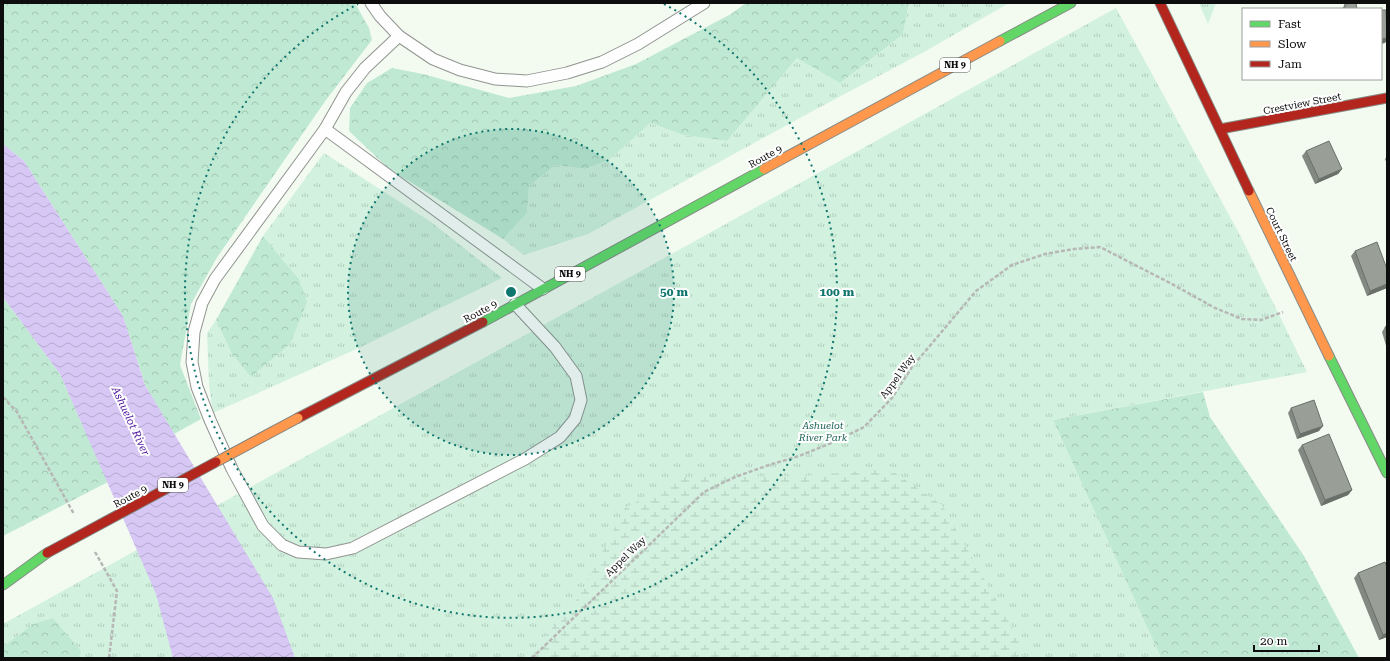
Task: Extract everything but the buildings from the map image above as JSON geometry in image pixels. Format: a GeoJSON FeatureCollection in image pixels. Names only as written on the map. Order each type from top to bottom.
{"type":"FeatureCollection","features":[{"type":"Feature","properties":{"kind":"main road","name":"Route 9"},"geometry":{"type":"LineString","coordinates":[[3,576],[298,418],[398,367],[1071,3]]}},
{"type":"Feature","properties":{"kind":"main road","name":"Court Street"},"geometry":{"type":"LineString","coordinates":[[1160,3],[1192,67],[1303,304],[1387,473]]}},
{"type":"Feature","properties":{"kind":"main road","name":"Crestview Street"},"geometry":{"type":"LineString","coordinates":[[1220,129],[1387,98]]}},
{"type":"Feature","properties":{"kind":"main road","name":"NH 9"},"geometry":{"type":"LineString","coordinates":[[3,585],[47,553]]}},
{"type":"Feature","properties":{"kind":"lane"},"geometry":{"type":"LineString","coordinates":[[371,3],[380,16],[399,36],[433,59],[460,70],[495,79],[527,81],[567,73],[602,62],[638,44],[704,3]]}},
{"type":"Feature","properties":{"kind":"lane"},"geometry":{"type":"LineString","coordinates":[[399,36],[366,68],[346,92],[324,129],[215,279],[202,303],[194,340],[192,362],[197,387],[232,469],[262,526],[282,545],[298,552],[326,554],[353,548],[525,459],[560,437],[575,419],[581,400],[576,376],[555,347],[515,304]]}},
{"type":"Feature","properties":{"kind":"lane"},"geometry":{"type":"LineString","coordinates":[[324,129],[543,289]]}},
{"type":"Feature","properties":{"kind":"path","name":"Appel Way"},"geometry":{"type":"LineString","coordinates":[[532,658],[704,492],[735,477],[820,448],[864,427],[892,398],[912,367],[976,291],[1012,265],[1045,254],[1074,248],[1100,248],[1163,279],[1215,308],[1242,319],[1261,320],[1303,304]]}},
{"type":"Feature","properties":{"kind":"green space"},"geometry":{"type":"Polygon","coordinates":[[[3,3],[355,3],[369,28],[372,40],[326,100],[216,259],[191,304],[180,365],[201,419],[174,434],[145,385],[123,316],[24,161],[3,144],[3,3]]]}},
{"type":"Feature","properties":{"kind":"green space"},"geometry":{"type":"Polygon","coordinates":[[[746,3],[909,3],[903,34],[840,83],[797,58],[727,141],[683,135],[650,123],[609,160],[585,169],[556,165],[529,186],[527,213],[503,239],[389,169],[349,131],[350,108],[367,83],[392,68],[423,74],[509,98],[576,86],[636,64],[731,14],[746,3]]]}},
{"type":"Feature","properties":{"kind":"green space"},"geometry":{"type":"Polygon","coordinates":[[[909,3],[1009,3],[924,52],[807,114],[588,234],[524,255],[503,239],[527,213],[529,186],[556,165],[585,169],[609,160],[649,123],[683,135],[727,141],[797,58],[903,34],[909,3]]]}},
{"type":"Feature","properties":{"kind":"green space"},"geometry":{"type":"Polygon","coordinates":[[[1199,3],[1216,3],[1208,24],[1199,3]]]}},
{"type":"Feature","properties":{"kind":"green space","name":"Ashuelot River Park"},"geometry":{"type":"Polygon","coordinates":[[[1116,8],[1241,237],[1307,372],[1053,420],[1161,658],[3,658],[3,624],[1116,8]]]}},
{"type":"Feature","properties":{"kind":"green space"},"geometry":{"type":"Polygon","coordinates":[[[324,153],[431,222],[502,278],[361,347],[213,413],[209,385],[207,333],[216,320],[231,352],[299,279],[263,236],[324,153]]]}},
{"type":"Feature","properties":{"kind":"green space"},"geometry":{"type":"Polygon","coordinates":[[[263,236],[299,279],[307,302],[290,344],[251,377],[231,352],[216,320],[263,236]]]}},
{"type":"Feature","properties":{"kind":"green space"},"geometry":{"type":"Polygon","coordinates":[[[3,297],[60,374],[108,482],[3,536],[3,297]]]}},
{"type":"Feature","properties":{"kind":"green space"},"geometry":{"type":"Polygon","coordinates":[[[1203,392],[1210,417],[1304,556],[1359,658],[1161,658],[1053,420],[1203,392]]]}},
{"type":"Feature","properties":{"kind":"green space"},"geometry":{"type":"Polygon","coordinates":[[[889,469],[942,505],[1018,638],[1020,658],[526,658],[579,597],[625,508],[684,477],[805,476],[889,469]]]}},
{"type":"Feature","properties":{"kind":"green space"},"geometry":{"type":"Polygon","coordinates":[[[53,618],[81,651],[79,658],[3,658],[3,647],[33,624],[53,618]]]}},
{"type":"Feature","properties":{"kind":"water","name":"Ashuelot River"},"geometry":{"type":"Polygon","coordinates":[[[3,144],[24,161],[123,316],[145,385],[273,598],[295,658],[173,658],[156,594],[60,374],[3,297],[3,144]]]}},
{"type":"Feature","properties":{"kind":"traffic: fast"},"geometry":{"type":"LineString","coordinates":[[1000,41],[1071,3]]}},
{"type":"Feature","properties":{"kind":"traffic: fast"},"geometry":{"type":"LineString","coordinates":[[483,322],[764,169]]}},
{"type":"Feature","properties":{"kind":"traffic: fast"},"geometry":{"type":"LineString","coordinates":[[1329,356],[1387,473]]}},
{"type":"Feature","properties":{"kind":"traffic: fast"},"geometry":{"type":"LineString","coordinates":[[3,585],[47,553]]}},
{"type":"Feature","properties":{"kind":"traffic: slow"},"geometry":{"type":"LineString","coordinates":[[764,169],[1000,41]]}},
{"type":"Feature","properties":{"kind":"traffic: slow"},"geometry":{"type":"LineString","coordinates":[[1249,191],[1329,356]]}},
{"type":"Feature","properties":{"kind":"traffic: slow"},"geometry":{"type":"LineString","coordinates":[[216,462],[298,418]]}},
{"type":"Feature","properties":{"kind":"traffic: jam"},"geometry":{"type":"LineString","coordinates":[[1160,3],[1249,191]]}},
{"type":"Feature","properties":{"kind":"traffic: jam"},"geometry":{"type":"LineString","coordinates":[[1220,129],[1387,98]]}},
{"type":"Feature","properties":{"kind":"traffic: jam"},"geometry":{"type":"LineString","coordinates":[[298,418],[483,322]]}},
{"type":"Feature","properties":{"kind":"traffic: jam"},"geometry":{"type":"LineString","coordinates":[[47,553],[216,462]]}}]}
